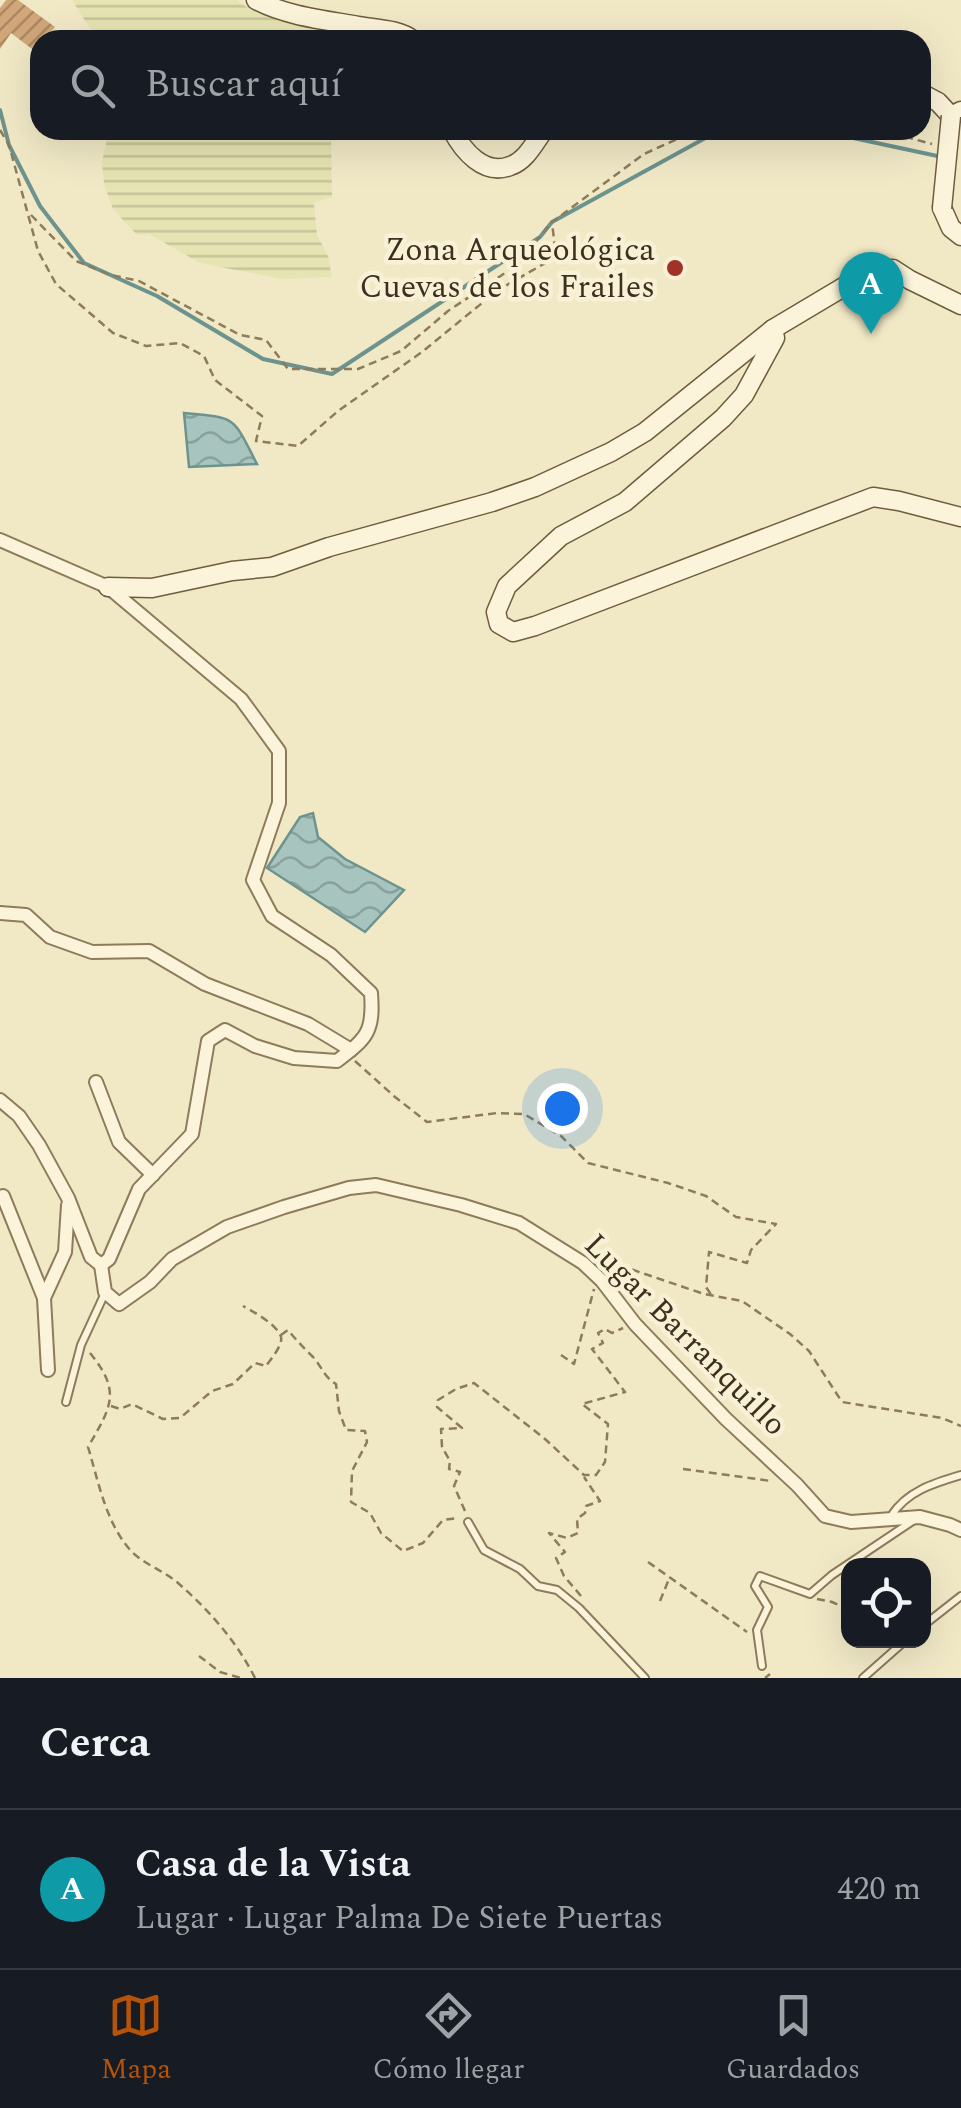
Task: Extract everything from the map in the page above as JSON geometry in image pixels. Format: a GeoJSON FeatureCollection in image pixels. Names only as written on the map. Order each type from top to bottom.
{"type":"FeatureCollection","features":[{"type":"Feature","properties":{"kind":"street"},"geometry":{"type":"LineString","coordinates":[[256,0],[328,21],[385,30]]}},
{"type":"Feature","properties":{"kind":"street"},"geometry":{"type":"LineString","coordinates":[[931,98],[956,114],[942,208],[961,236]]}},
{"type":"Feature","properties":{"kind":"street"},"geometry":{"type":"LineString","coordinates":[[458,140],[476,160],[490,168],[510,166],[536,140]]}},
{"type":"Feature","properties":{"kind":"street"},"geometry":{"type":"LineString","coordinates":[[108,587],[152,588],[272,567],[535,487],[645,432],[773,329],[872,270],[893,269],[961,305]]}},
{"type":"Feature","properties":{"kind":"street"},"geometry":{"type":"LineString","coordinates":[[773,329],[775,338],[744,395],[724,418],[625,502],[561,536],[508,586],[496,612],[500,624],[513,632],[536,626],[873,497],[961,517]]}},
{"type":"Feature","properties":{"kind":"street"},"geometry":{"type":"LineString","coordinates":[[0,540],[108,587],[241,698],[279,751],[279,802],[254,880],[272,916],[331,955],[371,994],[373,1019],[361,1043],[338,1061],[294,1058],[255,1046],[225,1030],[208,1041],[192,1134],[139,1189],[109,1258],[100,1265]]}},
{"type":"Feature","properties":{"kind":"street"},"geometry":{"type":"LineString","coordinates":[[0,913],[26,915],[50,937],[92,952],[149,952],[205,984],[308,1024],[349,1052]]}},
{"type":"Feature","properties":{"kind":"street"},"geometry":{"type":"LineString","coordinates":[[96,1082],[118,1142],[153,1175]]}},
{"type":"Feature","properties":{"kind":"street"},"geometry":{"type":"LineString","coordinates":[[0,1100],[19,1116],[39,1145],[68,1198],[90,1257],[100,1265],[106,1292]]}},
{"type":"Feature","properties":{"kind":"street","name":"Lugar Barranquillo"},"geometry":{"type":"LineString","coordinates":[[106,1292],[119,1304],[150,1282],[172,1259],[226,1227],[350,1188],[376,1185],[461,1205],[518,1222],[583,1263],[635,1324],[824,1516],[851,1522],[920,1517],[961,1530]]}},
{"type":"Feature","properties":{"kind":"street"},"geometry":{"type":"LineString","coordinates":[[4,1196],[44,1298],[48,1370]]}},
{"type":"Feature","properties":{"kind":"street"},"geometry":{"type":"LineString","coordinates":[[44,1298],[65,1252],[68,1198]]}},
{"type":"Feature","properties":{"kind":"lane"},"geometry":{"type":"LineString","coordinates":[[66,1402],[81,1346],[106,1292]]}},
{"type":"Feature","properties":{"kind":"lane"},"geometry":{"type":"LineString","coordinates":[[890,1518],[898,1506],[924,1486],[961,1475]]}},
{"type":"Feature","properties":{"kind":"lane"},"geometry":{"type":"LineString","coordinates":[[762,1666],[757,1630],[768,1607],[755,1586],[760,1576],[810,1594],[920,1517]]}},
{"type":"Feature","properties":{"kind":"lane"},"geometry":{"type":"LineString","coordinates":[[468,1522],[484,1550],[520,1569],[538,1586],[557,1590],[644,1678]]}},
{"type":"Feature","properties":{"kind":"lane"},"geometry":{"type":"LineString","coordinates":[[931,1620],[961,1596]]}},
{"type":"Feature","properties":{"kind":"lane"},"geometry":{"type":"LineString","coordinates":[[863,1678],[897,1648]]}},
{"type":"Feature","properties":{"kind":"path"},"geometry":{"type":"LineString","coordinates":[[0,130],[9,145],[38,250],[56,284],[113,333],[146,346],[180,343],[204,356],[215,380],[262,416],[256,442],[298,446],[498,290],[556,257],[552,222]]}},
{"type":"Feature","properties":{"kind":"path"},"geometry":{"type":"LineString","coordinates":[[30,214],[76,261],[139,281],[240,335],[266,340],[288,369],[358,369],[401,351],[517,264],[552,222],[644,154],[675,140]]}},
{"type":"Feature","properties":{"kind":"path"},"geometry":{"type":"LineString","coordinates":[[916,140],[945,148]]}},
{"type":"Feature","properties":{"kind":"path"},"geometry":{"type":"LineString","coordinates":[[349,1052],[427,1122],[497,1113],[524,1114],[561,1136],[588,1163],[706,1196],[736,1218],[776,1224],[751,1250],[747,1263],[709,1252],[706,1287],[712,1296]]}},
{"type":"Feature","properties":{"kind":"path"},"geometry":{"type":"LineString","coordinates":[[583,1263],[588,1254],[712,1296],[742,1300],[809,1351],[842,1402],[942,1418],[961,1426]]}},
{"type":"Feature","properties":{"kind":"path"},"geometry":{"type":"LineString","coordinates":[[560,1355],[574,1364],[592,1290],[602,1282]]}},
{"type":"Feature","properties":{"kind":"path"},"geometry":{"type":"LineString","coordinates":[[110,1405],[120,1409],[132,1404],[162,1418],[180,1418],[212,1391],[233,1384],[255,1363],[266,1366],[282,1341],[281,1335],[265,1319],[242,1306]]}},
{"type":"Feature","properties":{"kind":"path"},"geometry":{"type":"LineString","coordinates":[[584,1476],[596,1475],[605,1462],[608,1424],[582,1404],[625,1392],[592,1349],[603,1343],[598,1334],[605,1329],[612,1333],[635,1324]]}},
{"type":"Feature","properties":{"kind":"path"},"geometry":{"type":"LineString","coordinates":[[281,1335],[288,1330],[327,1379],[336,1384],[346,1430],[364,1431],[367,1442],[352,1471],[351,1502],[370,1513],[382,1533],[402,1551],[423,1543],[442,1520],[455,1517],[468,1522]]}},
{"type":"Feature","properties":{"kind":"path"},"geometry":{"type":"LineString","coordinates":[[81,1346],[108,1375],[110,1405],[88,1447],[109,1518],[133,1552],[177,1582],[212,1616],[243,1653],[254,1676],[244,1678],[220,1672],[199,1656]]}},
{"type":"Feature","properties":{"kind":"path"},"geometry":{"type":"LineString","coordinates":[[468,1522],[454,1486],[460,1472],[449,1469],[450,1461],[442,1447],[441,1430],[462,1428],[437,1407],[438,1400],[474,1383],[545,1439],[584,1476],[600,1501],[586,1506],[577,1519],[578,1532],[567,1538],[549,1533],[564,1552],[556,1558],[564,1576],[582,1596],[579,1608]]}},
{"type":"Feature","properties":{"kind":"path"},"geometry":{"type":"LineString","coordinates":[[683,1469],[797,1485]]}},
{"type":"Feature","properties":{"kind":"path"},"geometry":{"type":"LineString","coordinates":[[648,1562],[750,1634],[757,1630]]}},
{"type":"Feature","properties":{"kind":"path"},"geometry":{"type":"LineString","coordinates":[[660,1600],[669,1579]]}},
{"type":"Feature","properties":{"kind":"path"},"geometry":{"type":"LineString","coordinates":[[810,1594],[841,1606]]}},
{"type":"Feature","properties":{"kind":"path"},"geometry":{"type":"LineString","coordinates":[[765,1678],[770,1674]]}},
{"type":"Feature","properties":{"kind":"shaded area"},"geometry":{"type":"Polygon","coordinates":[[[72,0],[237,0],[251,10],[316,30],[91,30],[72,0]]]}},
{"type":"Feature","properties":{"kind":"shaded area"},"geometry":{"type":"Polygon","coordinates":[[[107,140],[331,140],[332,197],[314,203],[317,235],[328,256],[332,277],[282,279],[200,263],[149,234],[137,235],[113,209],[104,184],[102,162],[107,140]]]}},
{"type":"Feature","properties":{"kind":"water"},"geometry":{"type":"Polygon","coordinates":[[[184,413],[231,422],[257,464],[189,467],[184,413]]]}},
{"type":"Feature","properties":{"kind":"water"},"geometry":{"type":"Polygon","coordinates":[[[313,813],[318,837],[345,859],[404,890],[365,932],[267,868],[300,817],[313,813]]]}},
{"type":"Feature","properties":{"kind":"building"},"geometry":{"type":"Polygon","coordinates":[[[6,0],[18,0],[55,27],[30,30],[30,47],[11,33],[0,49],[0,8],[6,0]]]}},
{"type":"Feature","properties":{"kind":"waterway"},"geometry":{"type":"LineString","coordinates":[[0,110],[9,145],[40,206],[84,263],[157,296],[263,359],[332,374],[540,237],[552,222],[702,140]]}},
{"type":"Feature","properties":{"kind":"waterway"},"geometry":{"type":"LineString","coordinates":[[863,140],[942,157]]}},
{"type":"Feature","properties":{"kind":"place","name":"Zona Arqueológica Cuevas de los Frailes"},"geometry":{"type":"Point","coordinates":[675,268]}},
{"type":"Feature","properties":{"kind":"place","name":"Casa de la Vista"},"geometry":{"type":"Point","coordinates":[871,334]}}]}
